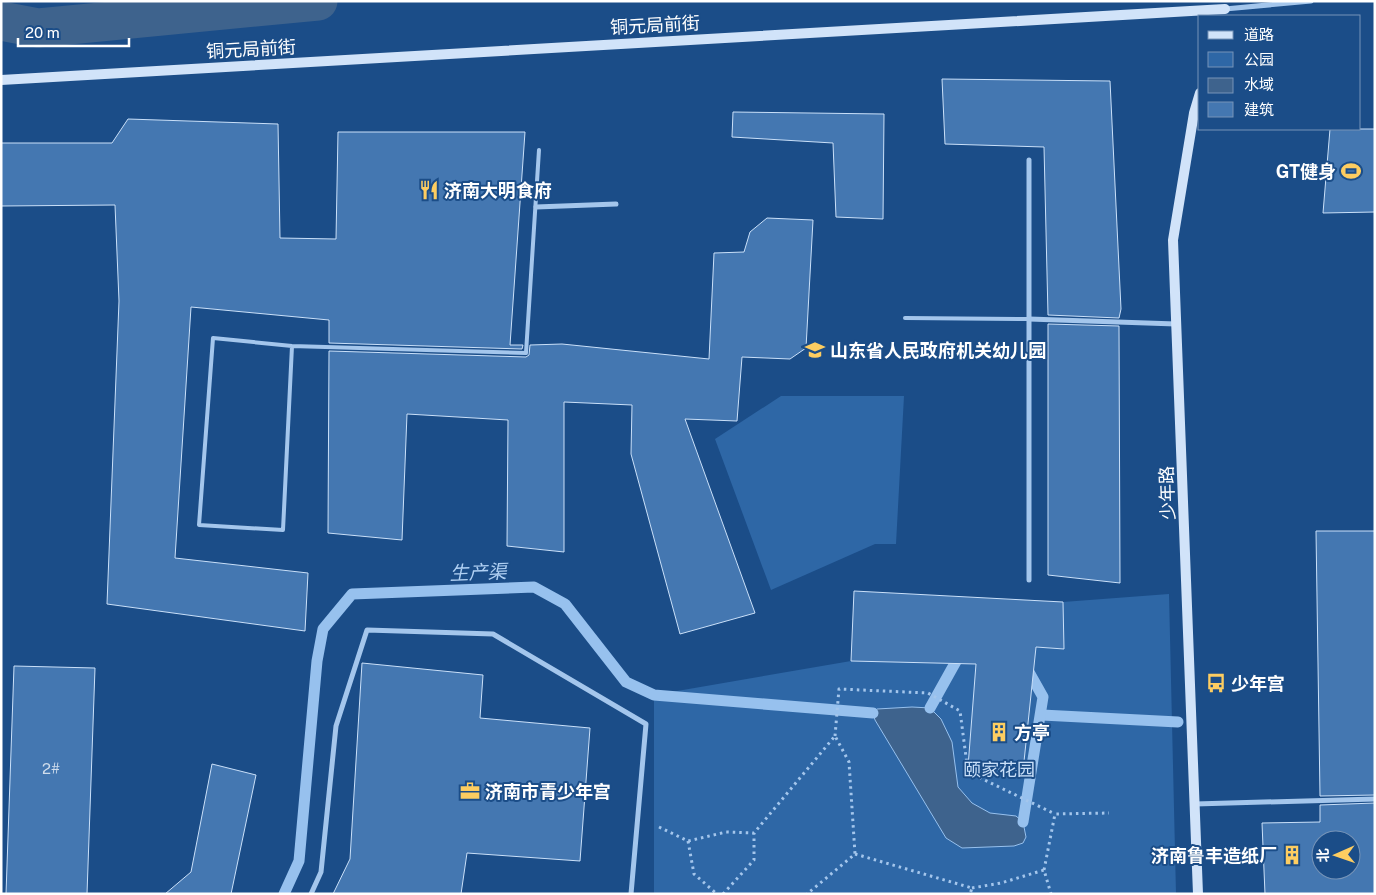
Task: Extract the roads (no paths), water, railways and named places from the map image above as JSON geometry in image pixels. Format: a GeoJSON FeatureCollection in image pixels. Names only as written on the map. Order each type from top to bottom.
{"type":"FeatureCollection","features":[{"type":"Feature","properties":{"kind":"street"},"geometry":{"type":"LineString","coordinates":[[1224,13],[1233,1]]}},
{"type":"Feature","properties":{"kind":"street","name":"铜元局前街"},"geometry":{"type":"LineString","coordinates":[[1,80],[1224,13],[1311,1]]}},
{"type":"Feature","properties":{"kind":"street","name":"少年路"},"geometry":{"type":"LineString","coordinates":[[1198,100],[1194,113],[1174,240],[1198,894]]}},
{"type":"Feature","properties":{"kind":"street"},"geometry":{"type":"LineString","coordinates":[[1029,160],[1029,580]]}},
{"type":"Feature","properties":{"kind":"street"},"geometry":{"type":"LineString","coordinates":[[536,207],[616,204]]}},
{"type":"Feature","properties":{"kind":"street"},"geometry":{"type":"LineString","coordinates":[[1029,319],[1176,324]]}},
{"type":"Feature","properties":{"kind":"street"},"geometry":{"type":"LineString","coordinates":[[311,894],[321,872],[336,726],[367,630],[493,634],[646,724],[631,894]]}},
{"type":"Feature","properties":{"kind":"street"},"geometry":{"type":"LineString","coordinates":[[1195,804],[1375,799]]}},
{"type":"Feature","properties":{"kind":"lane"},"geometry":{"type":"LineString","coordinates":[[292,346],[283,530],[200,525],[213,338],[292,346],[526,353],[539,150]]}},
{"type":"Feature","properties":{"kind":"lane"},"geometry":{"type":"LineString","coordinates":[[905,318],[1029,319]]}},
{"type":"Feature","properties":{"kind":"water"},"geometry":{"type":"Polygon","coordinates":[[[930,708],[941,719],[952,742],[958,787],[972,803],[990,813],[1016,816],[1023,822],[1026,837],[1023,843],[1014,846],[962,848],[946,838],[875,720],[873,713],[877,709],[930,708]]]}},
{"type":"Feature","properties":{"kind":"waterway"},"geometry":{"type":"LineString","coordinates":[[1,21],[38,28],[318,1]]}},
{"type":"Feature","properties":{"kind":"waterway","name":"生产渠"},"geometry":{"type":"LineString","coordinates":[[284,894],[299,861],[317,661],[323,629],[352,594],[534,587],[565,604],[626,682],[654,695],[873,713]]}},
{"type":"Feature","properties":{"kind":"waterway"},"geometry":{"type":"LineString","coordinates":[[930,708],[959,656],[965,656]]}},
{"type":"Feature","properties":{"kind":"waterway"},"geometry":{"type":"LineString","coordinates":[[1023,822],[1043,697],[1025,665]]}},
{"type":"Feature","properties":{"kind":"waterway"},"geometry":{"type":"LineString","coordinates":[[1042,715],[1178,722]]}},
{"type":"Feature","properties":{"kind":"place","name":"GT健身"},"geometry":{"type":"Point","coordinates":[1351,171]}},
{"type":"Feature","properties":{"kind":"place","name":"济南大明食府"},"geometry":{"type":"Point","coordinates":[429,190]}},
{"type":"Feature","properties":{"kind":"place","name":"山东省人民政府机关幼儿园"},"geometry":{"type":"Point","coordinates":[815,350]}},
{"type":"Feature","properties":{"kind":"place","name":"少年宫"},"geometry":{"type":"Point","coordinates":[1216,683]}},
{"type":"Feature","properties":{"kind":"place","name":"方亭"},"geometry":{"type":"Point","coordinates":[999,732]}},
{"type":"Feature","properties":{"kind":"place","name":"济南市青少年宫"},"geometry":{"type":"Point","coordinates":[470,791]}},
{"type":"Feature","properties":{"kind":"place","name":"济南鲁丰造纸厂"},"geometry":{"type":"Point","coordinates":[1292,855]}},
{"type":"Feature","properties":{"kind":"park label","name":"颐家花园"},"geometry":{"type":"Point","coordinates":[999,769]}}]}
